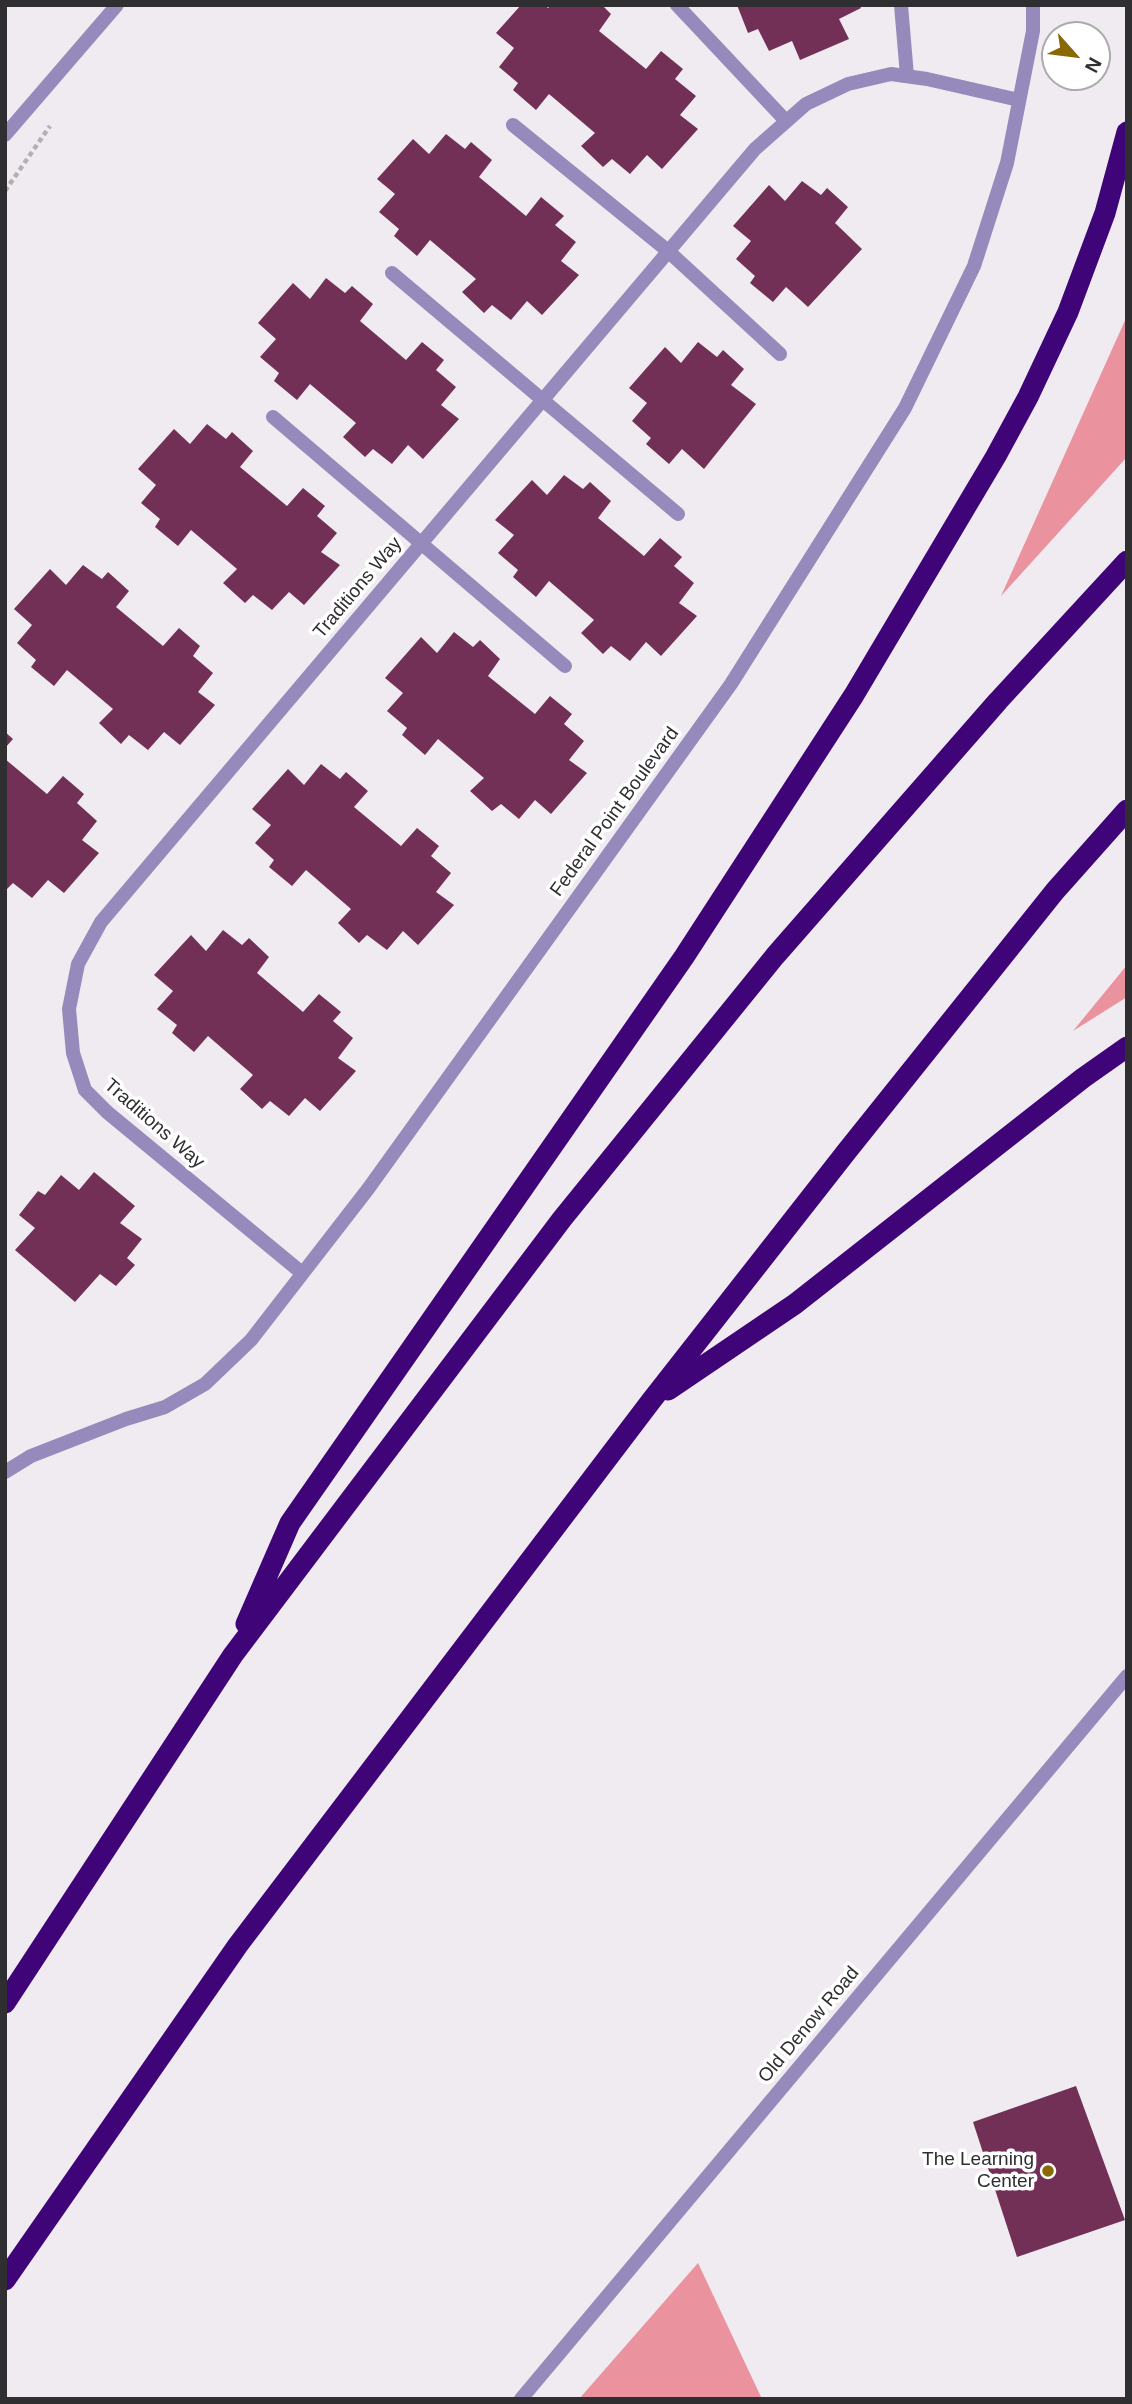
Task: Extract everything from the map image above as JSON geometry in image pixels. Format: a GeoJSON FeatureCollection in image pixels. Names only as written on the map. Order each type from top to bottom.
{"type":"FeatureCollection","features":[{"type":"Feature","properties":{"kind":"highway"},"geometry":{"type":"LineString","coordinates":[[233,1655],[290,1523],[684,957],[854,695],[996,456],[1028,397],[1068,312],[1105,213],[1127,132]]}},
{"type":"Feature","properties":{"kind":"highway"},"geometry":{"type":"LineString","coordinates":[[5,2003],[233,1655],[562,1219],[775,956],[998,701],[1126,562]]}},
{"type":"Feature","properties":{"kind":"highway"},"geometry":{"type":"LineString","coordinates":[[5,2280],[238,1945],[652,1401],[838,1162],[1055,891],[1127,810]]}},
{"type":"Feature","properties":{"kind":"highway"},"geometry":{"type":"LineString","coordinates":[[1055,891],[1127,822]]}},
{"type":"Feature","properties":{"kind":"highway"},"geometry":{"type":"LineString","coordinates":[[652,1401],[795,1304],[1083,1078],[1127,1047]]}},
{"type":"Feature","properties":{"kind":"street"},"geometry":{"type":"LineString","coordinates":[[5,135],[117,5]]}},
{"type":"Feature","properties":{"kind":"street"},"geometry":{"type":"LineString","coordinates":[[677,5],[786,121]]}},
{"type":"Feature","properties":{"kind":"street"},"geometry":{"type":"LineString","coordinates":[[901,5],[907,76]]}},
{"type":"Feature","properties":{"kind":"street","name":"Federal Point Boulevard"},"geometry":{"type":"LineString","coordinates":[[5,1472],[31,1457],[126,1419],[165,1407],[205,1384],[251,1340],[368,1189],[731,684],[905,408],[974,266],[1007,163],[1033,31],[1033,5]]}},
{"type":"Feature","properties":{"kind":"street","name":"Traditions Way"},"geometry":{"type":"LineString","coordinates":[[302,1273],[107,1112],[85,1090],[73,1053],[69,1009],[78,964],[101,922],[667,251],[755,149],[786,121],[806,104],[848,84],[891,74],[1019,100]]}},
{"type":"Feature","properties":{"kind":"street"},"geometry":{"type":"LineString","coordinates":[[513,125],[667,251],[780,354]]}},
{"type":"Feature","properties":{"kind":"street"},"geometry":{"type":"LineString","coordinates":[[392,272],[678,514]]}},
{"type":"Feature","properties":{"kind":"street"},"geometry":{"type":"LineString","coordinates":[[273,417],[565,666]]}},
{"type":"Feature","properties":{"kind":"street","name":"Old Denow Road"},"geometry":{"type":"LineString","coordinates":[[521,2399],[1127,1676]]}},
{"type":"Feature","properties":{"kind":"shaded area"},"geometry":{"type":"Polygon","coordinates":[[[1127,316],[1127,457],[1001,596],[1127,316]]]}},
{"type":"Feature","properties":{"kind":"shaded area"},"geometry":{"type":"Polygon","coordinates":[[[1127,965],[1127,997],[1073,1031],[1127,965]]]}},
{"type":"Feature","properties":{"kind":"shaded area"},"geometry":{"type":"Polygon","coordinates":[[[698,2263],[762,2399],[579,2399],[698,2263]]]}},
{"type":"Feature","properties":{"kind":"building"},"geometry":{"type":"Polygon","coordinates":[[[521,5],[545,5],[548,8],[551,5],[602,5],[611,14],[599,31],[646,69],[661,51],[683,69],[675,79],[696,96],[680,115],[698,129],[662,169],[647,155],[630,174],[612,159],[603,167],[581,146],[595,133],[549,94],[536,110],[513,90],[518,83],[499,67],[514,48],[496,33],[521,5]]]}},
{"type":"Feature","properties":{"kind":"building"},"geometry":{"type":"Polygon","coordinates":[[[737,5],[859,5],[861,8],[839,19],[849,39],[800,60],[792,41],[769,51],[758,29],[748,33],[737,5]]]}},
{"type":"Feature","properties":{"kind":"building"},"geometry":{"type":"Polygon","coordinates":[[[446,134],[465,149],[471,142],[492,160],[479,177],[526,216],[541,197],[564,216],[555,225],[576,242],[561,261],[579,275],[542,315],[527,301],[511,320],[492,305],[484,313],[462,292],[476,279],[430,240],[417,256],[394,236],[399,229],[379,212],[395,194],[377,179],[413,139],[429,154],[446,134]]]}},
{"type":"Feature","properties":{"kind":"building"},"geometry":{"type":"Polygon","coordinates":[[[802,181],[821,195],[827,188],[848,207],[835,223],[862,249],[808,307],[786,287],[773,302],[750,283],[755,276],[736,259],[751,241],[733,226],[769,185],[785,201],[802,181]]]}},
{"type":"Feature","properties":{"kind":"building"},"geometry":{"type":"Polygon","coordinates":[[[326,278],[345,293],[352,286],[373,304],[360,321],[406,360],[422,342],[444,360],[436,370],[456,387],[441,405],[459,419],[423,459],[408,445],[392,464],[373,449],[365,457],[343,437],[356,423],[310,384],[297,400],[274,381],[279,373],[260,357],[276,339],[258,323],[293,283],[310,299],[326,278]]]}},
{"type":"Feature","properties":{"kind":"building"},"geometry":{"type":"Polygon","coordinates":[[[698,342],[717,357],[723,350],[744,369],[731,385],[756,404],[704,469],[682,449],[669,464],[646,444],[651,438],[632,421],[647,403],[629,388],[665,347],[681,363],[698,342]]]}},
{"type":"Feature","properties":{"kind":"building"},"geometry":{"type":"Polygon","coordinates":[[[207,424],[226,439],[232,432],[253,451],[240,467],[287,506],[303,488],[325,506],[317,516],[337,533],[321,552],[340,565],[304,605],[289,592],[272,610],[253,595],[245,603],[223,583],[237,569],[191,530],[178,546],[155,527],[160,519],[141,503],[156,485],[138,469],[174,429],[190,444],[207,424]]]}},
{"type":"Feature","properties":{"kind":"building"},"geometry":{"type":"Polygon","coordinates":[[[564,475],[583,489],[590,482],[611,501],[598,518],[644,556],[660,538],[682,557],[674,566],[694,583],[679,603],[697,616],[661,656],[646,642],[630,661],[611,646],[603,654],[581,633],[594,620],[549,581],[536,597],[513,577],[518,570],[498,553],[514,535],[495,520],[532,480],[547,495],[564,475]]]}},
{"type":"Feature","properties":{"kind":"building"},"geometry":{"type":"Polygon","coordinates":[[[83,565],[102,579],[108,572],[129,591],[116,607],[163,646],[179,628],[200,646],[193,656],[213,673],[198,692],[215,705],[180,745],[164,732],[148,750],[129,735],[121,744],[99,723],[113,709],[67,670],[54,686],[31,667],[36,660],[17,643],[32,625],[14,609],[50,569],[66,585],[83,565]]]}},
{"type":"Feature","properties":{"kind":"building"},"geometry":{"type":"Polygon","coordinates":[[[454,632],[473,647],[480,640],[500,659],[488,676],[535,714],[550,696],[572,714],[564,724],[584,741],[569,760],[587,773],[551,814],[535,800],[519,819],[501,804],[492,811],[470,791],[484,778],[438,739],[425,755],[402,735],[407,728],[387,711],[403,693],[385,678],[421,637],[437,653],[454,632]]]}},
{"type":"Feature","properties":{"kind":"building"},"geometry":{"type":"Polygon","coordinates":[[[5,732],[13,739],[5,748],[5,732]]]}},
{"type":"Feature","properties":{"kind":"building"},"geometry":{"type":"Polygon","coordinates":[[[5,759],[47,794],[63,776],[84,794],[77,803],[97,821],[82,840],[99,853],[64,893],[48,880],[32,898],[13,883],[5,891],[5,759]]]}},
{"type":"Feature","properties":{"kind":"building"},"geometry":{"type":"Polygon","coordinates":[[[321,764],[340,779],[346,772],[368,791],[354,807],[401,846],[417,828],[439,846],[431,856],[451,873],[436,892],[454,905],[418,945],[403,931],[387,950],[367,935],[359,943],[338,923],[351,909],[306,870],[292,886],[269,867],[274,860],[255,843],[271,825],[252,809],[288,769],[304,785],[321,764]]]}},
{"type":"Feature","properties":{"kind":"building"},"geometry":{"type":"Polygon","coordinates":[[[223,930],[242,945],[249,938],[269,957],[257,973],[303,1012],[319,994],[341,1012],[333,1021],[353,1038],[338,1058],[356,1071],[320,1111],[305,1098],[289,1116],[270,1101],[262,1109],[240,1089],[253,1075],[208,1036],[194,1052],[172,1033],[177,1025],[157,1009],[173,991],[154,975],[191,935],[206,951],[223,930]]]}},
{"type":"Feature","properties":{"kind":"building"},"geometry":{"type":"Polygon","coordinates":[[[94,1172],[135,1206],[120,1223],[142,1239],[127,1258],[135,1265],[116,1286],[100,1274],[75,1302],[15,1250],[35,1228],[19,1215],[38,1191],[45,1195],[61,1175],[79,1190],[94,1172]]]}},
{"type":"Feature","properties":{"kind":"building","name":"The Learning Center"},"geometry":{"type":"Polygon","coordinates":[[[1076,2086],[1125,2220],[1017,2257],[973,2122],[1076,2086]]]}},
{"type":"Feature","properties":{"kind":"place","name":"The Learning Center"},"geometry":{"type":"Point","coordinates":[1048,2171]}}]}
